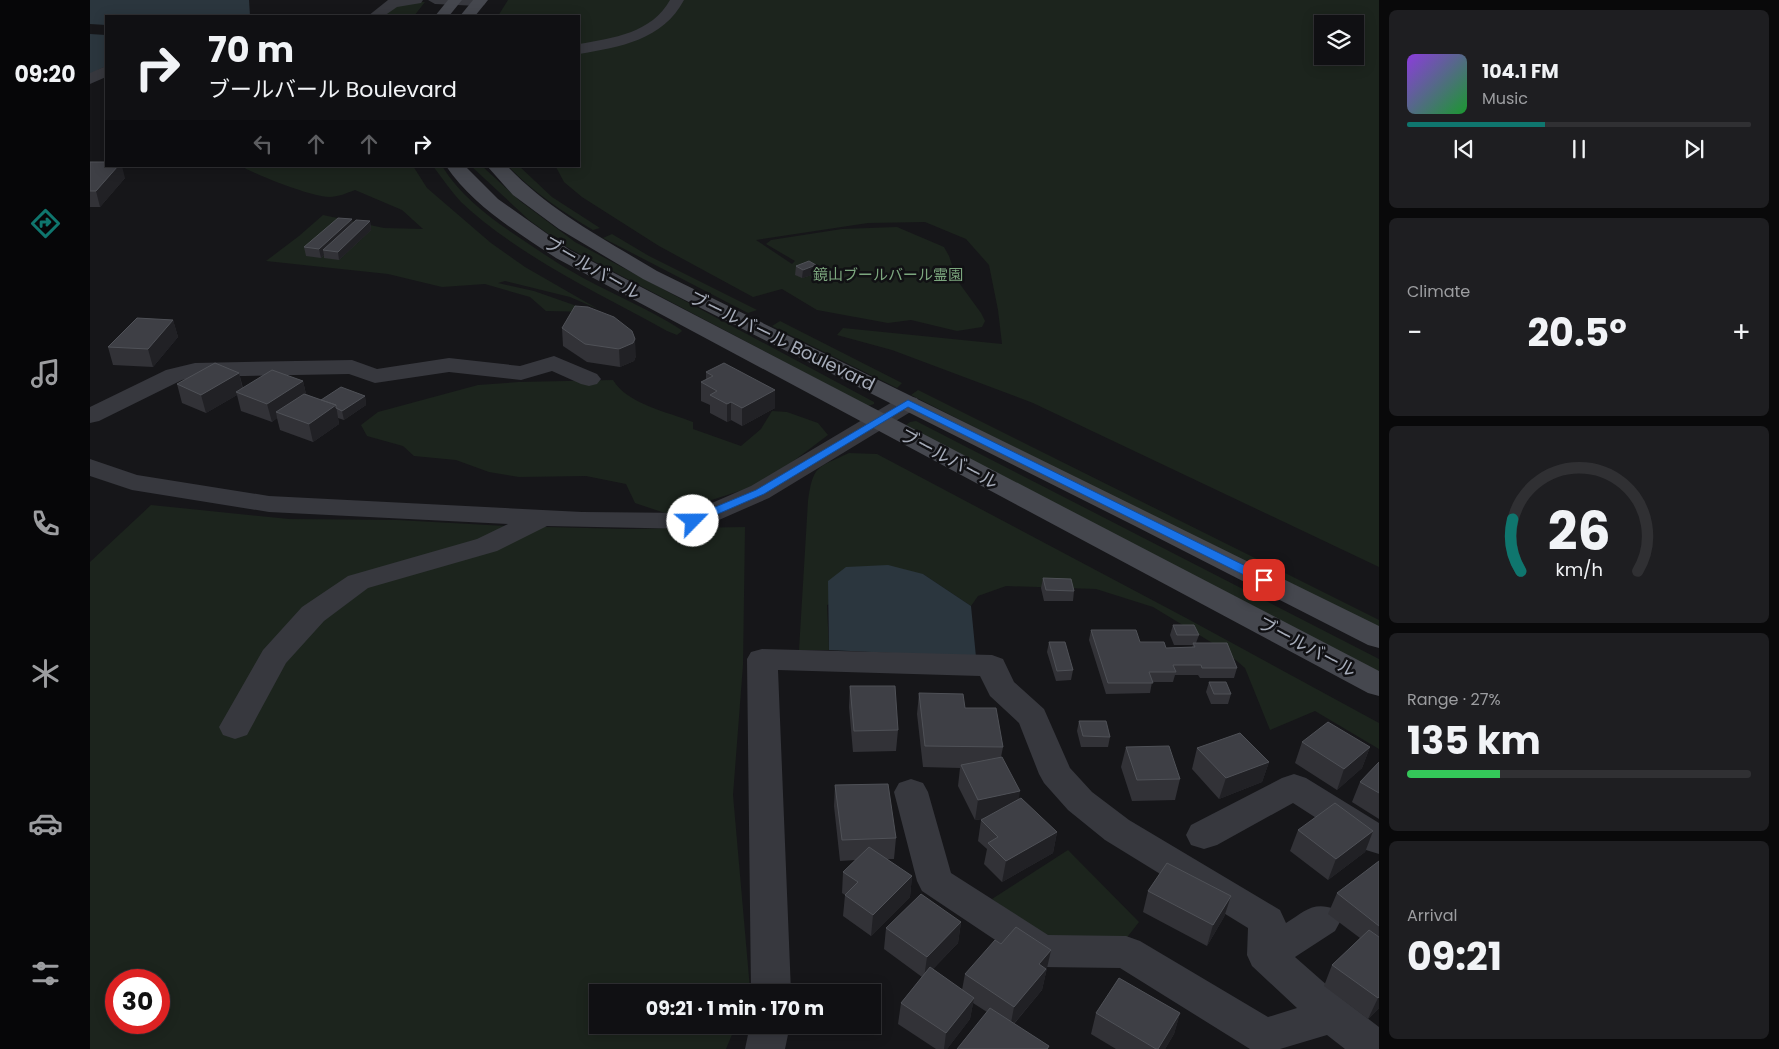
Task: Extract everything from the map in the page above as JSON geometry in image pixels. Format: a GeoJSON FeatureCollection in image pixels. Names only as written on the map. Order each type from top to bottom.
{"type":"FeatureCollection","features":[{"type":"Feature","properties":{"kind":"street"},"geometry":{"type":"LineString","coordinates":[[376,15],[393,4],[416,0]]}},
{"type":"Feature","properties":{"kind":"street"},"geometry":{"type":"LineString","coordinates":[[434,0],[480,1]]}},
{"type":"Feature","properties":{"kind":"street"},"geometry":{"type":"LineString","coordinates":[[443,15],[455,0]]}},
{"type":"Feature","properties":{"kind":"street"},"geometry":{"type":"LineString","coordinates":[[580,49],[624,39],[653,26],[669,15],[677,0]]}},
{"type":"Feature","properties":{"kind":"street"},"geometry":{"type":"LineString","coordinates":[[467,15],[480,1]]}},
{"type":"Feature","properties":{"kind":"street"},"geometry":{"type":"LineString","coordinates":[[90,80],[105,72]]}},
{"type":"Feature","properties":{"kind":"street","name":"ブールバール"},"geometry":{"type":"LineString","coordinates":[[456,167],[466,180],[496,207],[563,254],[1379,686]]}},
{"type":"Feature","properties":{"kind":"street","name":"ブールバール Boulevard"},"geometry":{"type":"LineString","coordinates":[[497,167],[520,191],[566,225],[650,275],[1379,638]]}},
{"type":"Feature","properties":{"kind":"street"},"geometry":{"type":"LineString","coordinates":[[90,416],[174,375],[195,370],[352,366],[375,376],[449,365],[521,373],[554,363],[589,379]]}},
{"type":"Feature","properties":{"kind":"street"},"geometry":{"type":"LineString","coordinates":[[90,467],[132,482],[269,504],[582,520],[693,521],[760,492],[908,403]]}},
{"type":"Feature","properties":{"kind":"street"},"geometry":{"type":"LineString","coordinates":[[235,727],[274,657],[313,614],[358,582],[487,545],[544,517]]}},
{"type":"Feature","properties":{"kind":"street"},"geometry":{"type":"LineString","coordinates":[[771,984],[762,659],[992,666],[1001,688],[1034,717],[1056,774],[1080,801],[1117,830],[1267,921],[1266,955]]}},
{"type":"Feature","properties":{"kind":"street"},"geometry":{"type":"LineString","coordinates":[[1204,835],[1294,787],[1379,840]]}},
{"type":"Feature","properties":{"kind":"street"},"geometry":{"type":"LineString","coordinates":[[911,792],[935,881],[1042,951],[1126,952],[1264,1036],[1334,1015]]}},
{"type":"Feature","properties":{"kind":"street"},"geometry":{"type":"LineString","coordinates":[[1266,955],[1322,920]]}},
{"type":"Feature","properties":{"kind":"street"},"geometry":{"type":"LineString","coordinates":[[1266,955],[1366,1042],[1378,1049]]}},
{"type":"Feature","properties":{"kind":"street"},"geometry":{"type":"LineString","coordinates":[[765,1049],[768,1034]]}},
{"type":"Feature","properties":{"kind":"green space","name":"鏡山ブールバール霊園"},"geometry":{"type":"Polygon","coordinates":[[[508,0],[1379,0],[1379,567],[1033,403],[892,350],[837,335],[843,328],[1002,344],[998,310],[989,265],[966,239],[925,222],[868,223],[756,240],[792,264],[795,261],[766,244],[771,240],[842,229],[897,227],[944,247],[957,280],[985,321],[982,327],[957,331],[911,320],[888,323],[817,310],[782,289],[753,297],[659,246],[582,197],[564,182],[556,167],[580,167],[580,15],[499,15],[508,0]]]}},
{"type":"Feature","properties":{"kind":"green space"},"geometry":{"type":"Polygon","coordinates":[[[411,2],[425,2],[415,15],[382,15],[392,7],[411,2]]]}},
{"type":"Feature","properties":{"kind":"green space"},"geometry":{"type":"Polygon","coordinates":[[[243,167],[414,167],[427,188],[491,243],[525,267],[598,309],[570,297],[505,281],[498,283],[534,291],[594,312],[546,311],[530,297],[485,284],[442,287],[388,274],[266,261],[323,215],[384,228],[423,229],[402,210],[355,190],[342,195],[321,196],[259,175],[243,167]]]}},
{"type":"Feature","properties":{"kind":"green space"},"geometry":{"type":"Polygon","coordinates":[[[434,167],[443,167],[456,186],[482,211],[538,250],[575,274],[682,331],[677,335],[667,331],[534,257],[484,222],[461,202],[434,167]]]}},
{"type":"Feature","properties":{"kind":"green space"},"geometry":{"type":"Polygon","coordinates":[[[472,167],[483,167],[520,201],[575,242],[874,402],[874,404],[868,406],[565,246],[529,220],[472,167]]]}},
{"type":"Feature","properties":{"kind":"green space"},"geometry":{"type":"Polygon","coordinates":[[[509,167],[520,167],[552,197],[600,228],[593,230],[560,209],[509,167]]]}},
{"type":"Feature","properties":{"kind":"green space"},"geometry":{"type":"Polygon","coordinates":[[[612,234],[649,256],[757,310],[748,313],[603,238],[612,234]]]}},
{"type":"Feature","properties":{"kind":"green space"},"geometry":{"type":"Polygon","coordinates":[[[780,321],[902,383],[897,388],[772,326],[780,321]]]}},
{"type":"Feature","properties":{"kind":"green space"},"geometry":{"type":"Polygon","coordinates":[[[613,380],[619,388],[638,401],[693,422],[693,429],[741,446],[761,429],[772,411],[787,412],[818,423],[828,435],[771,478],[749,488],[668,514],[635,503],[626,484],[586,476],[519,477],[489,472],[456,460],[414,456],[403,446],[367,436],[361,425],[378,412],[478,385],[613,380]]]}},
{"type":"Feature","properties":{"kind":"green space"},"geometry":{"type":"Polygon","coordinates":[[[918,390],[1379,620],[1379,632],[911,395],[918,390]]]}},
{"type":"Feature","properties":{"kind":"green space"},"geometry":{"type":"Polygon","coordinates":[[[916,421],[1379,659],[1379,672],[907,429],[906,425],[916,421]]]}},
{"type":"Feature","properties":{"kind":"green space"},"geometry":{"type":"Polygon","coordinates":[[[849,453],[877,454],[1379,723],[1379,749],[1315,711],[1270,730],[1245,668],[1224,650],[1153,607],[1096,589],[1006,586],[978,596],[971,606],[923,574],[827,605],[829,650],[799,650],[808,501],[812,480],[818,469],[823,465],[849,453]]]}},
{"type":"Feature","properties":{"kind":"green space"},"geometry":{"type":"Polygon","coordinates":[[[151,505],[289,519],[397,520],[506,526],[626,529],[745,527],[743,665],[733,795],[750,984],[589,984],[589,1034],[732,1034],[726,1049],[90,1049],[90,562],[151,505]]]}},
{"type":"Feature","properties":{"kind":"green space"},"geometry":{"type":"Polygon","coordinates":[[[1068,850],[1139,922],[1125,940],[1045,938],[992,899],[1068,850]]]}},
{"type":"Feature","properties":{"kind":"shaded area"},"geometry":{"type":"Polygon","coordinates":[[[90,0],[249,0],[250,15],[105,15],[105,25],[90,24],[90,0]]]}},
{"type":"Feature","properties":{"kind":"shaded area"},"geometry":{"type":"Polygon","coordinates":[[[90,34],[105,35],[105,66],[90,74],[90,34]]]}},
{"type":"Feature","properties":{"kind":"shaded area"},"geometry":{"type":"Polygon","coordinates":[[[888,565],[923,574],[971,606],[976,657],[829,650],[828,581],[846,567],[888,565]]]}},
{"type":"Feature","properties":{"kind":"building"},"geometry":{"type":"Polygon","coordinates":[[[90,162],[105,162],[105,167],[117,167],[96,191],[90,191],[90,162]]]}},
{"type":"Feature","properties":{"kind":"building"},"geometry":{"type":"Polygon","coordinates":[[[338,218],[352,219],[319,249],[304,247],[338,218]]]}},
{"type":"Feature","properties":{"kind":"building"},"geometry":{"type":"Polygon","coordinates":[[[356,220],[370,221],[338,252],[323,250],[356,220]]]}},
{"type":"Feature","properties":{"kind":"building"},"geometry":{"type":"Polygon","coordinates":[[[809,261],[816,265],[803,270],[796,266],[809,261]]]}},
{"type":"Feature","properties":{"kind":"building"},"geometry":{"type":"Polygon","coordinates":[[[575,306],[588,307],[614,317],[632,331],[635,339],[633,343],[619,349],[585,344],[562,328],[575,306]]]}},
{"type":"Feature","properties":{"kind":"building"},"geometry":{"type":"Polygon","coordinates":[[[137,318],[173,320],[148,349],[108,347],[137,318]]]}},
{"type":"Feature","properties":{"kind":"building"},"geometry":{"type":"Polygon","coordinates":[[[215,363],[239,373],[201,395],[177,384],[215,363]]]}},
{"type":"Feature","properties":{"kind":"building"},"geometry":{"type":"Polygon","coordinates":[[[724,363],[775,390],[742,408],[731,402],[727,404],[710,395],[717,391],[701,382],[713,376],[706,372],[724,363]]]}},
{"type":"Feature","properties":{"kind":"building"},"geometry":{"type":"Polygon","coordinates":[[[272,370],[303,381],[267,404],[236,392],[272,370]]]}},
{"type":"Feature","properties":{"kind":"building"},"geometry":{"type":"Polygon","coordinates":[[[341,387],[365,396],[342,411],[336,408],[336,405],[321,400],[341,387]]]}},
{"type":"Feature","properties":{"kind":"building"},"geometry":{"type":"Polygon","coordinates":[[[304,394],[336,405],[309,424],[276,412],[304,394]]]}},
{"type":"Feature","properties":{"kind":"building"},"geometry":{"type":"Polygon","coordinates":[[[1043,578],[1071,579],[1074,591],[1046,590],[1043,578]]]}},
{"type":"Feature","properties":{"kind":"building"},"geometry":{"type":"Polygon","coordinates":[[[1173,625],[1194,625],[1199,635],[1177,635],[1173,625]]]}},
{"type":"Feature","properties":{"kind":"building"},"geometry":{"type":"Polygon","coordinates":[[[1091,630],[1136,630],[1140,642],[1164,642],[1166,648],[1195,647],[1193,643],[1227,643],[1237,668],[1202,668],[1201,665],[1173,665],[1176,672],[1149,672],[1153,683],[1108,683],[1091,630]]]}},
{"type":"Feature","properties":{"kind":"building"},"geometry":{"type":"Polygon","coordinates":[[[1049,642],[1065,642],[1073,670],[1057,671],[1049,642]]]}},
{"type":"Feature","properties":{"kind":"building"},"geometry":{"type":"Polygon","coordinates":[[[1209,682],[1226,682],[1231,694],[1214,694],[1209,682]]]}},
{"type":"Feature","properties":{"kind":"building"},"geometry":{"type":"Polygon","coordinates":[[[850,686],[895,686],[898,730],[854,731],[850,686]]]}},
{"type":"Feature","properties":{"kind":"building"},"geometry":{"type":"Polygon","coordinates":[[[919,693],[963,694],[965,708],[996,708],[1003,747],[925,746],[919,693]]]}},
{"type":"Feature","properties":{"kind":"building"},"geometry":{"type":"Polygon","coordinates":[[[1079,721],[1106,721],[1110,737],[1083,736],[1079,721]]]}},
{"type":"Feature","properties":{"kind":"building"},"geometry":{"type":"Polygon","coordinates":[[[1328,722],[1370,747],[1344,769],[1302,742],[1328,722]]]}},
{"type":"Feature","properties":{"kind":"building"},"geometry":{"type":"Polygon","coordinates":[[[1240,733],[1269,762],[1226,778],[1197,748],[1240,733]]]}},
{"type":"Feature","properties":{"kind":"building"},"geometry":{"type":"Polygon","coordinates":[[[1169,746],[1180,779],[1137,780],[1126,747],[1169,746]]]}},
{"type":"Feature","properties":{"kind":"building"},"geometry":{"type":"Polygon","coordinates":[[[1002,757],[1020,791],[978,800],[961,765],[1002,757]]]}},
{"type":"Feature","properties":{"kind":"building"},"geometry":{"type":"Polygon","coordinates":[[[1379,762],[1379,793],[1360,782],[1379,762]]]}},
{"type":"Feature","properties":{"kind":"building"},"geometry":{"type":"Polygon","coordinates":[[[888,784],[896,838],[842,840],[835,785],[888,784]]]}},
{"type":"Feature","properties":{"kind":"building"},"geometry":{"type":"Polygon","coordinates":[[[1021,798],[1057,832],[1006,861],[988,843],[998,837],[981,820],[1021,798]]]}},
{"type":"Feature","properties":{"kind":"building"},"geometry":{"type":"Polygon","coordinates":[[[1335,803],[1373,831],[1336,859],[1298,830],[1335,803]]]}},
{"type":"Feature","properties":{"kind":"building"},"geometry":{"type":"Polygon","coordinates":[[[869,847],[912,876],[873,915],[845,895],[858,882],[843,872],[869,847]]]}},
{"type":"Feature","properties":{"kind":"building"},"geometry":{"type":"Polygon","coordinates":[[[1379,861],[1379,926],[1337,893],[1379,861]]]}},
{"type":"Feature","properties":{"kind":"building"},"geometry":{"type":"Polygon","coordinates":[[[1167,863],[1231,896],[1213,925],[1148,891],[1167,863]]]}},
{"type":"Feature","properties":{"kind":"building"},"geometry":{"type":"Polygon","coordinates":[[[921,894],[961,922],[927,957],[886,928],[921,894]]]}},
{"type":"Feature","properties":{"kind":"building"},"geometry":{"type":"Polygon","coordinates":[[[1016,927],[1051,950],[1039,964],[1046,969],[1014,1007],[965,974],[995,940],[1001,944],[1016,927]]]}},
{"type":"Feature","properties":{"kind":"building"},"geometry":{"type":"Polygon","coordinates":[[[1369,930],[1379,937],[1378,998],[1332,965],[1369,930]]]}},
{"type":"Feature","properties":{"kind":"building"},"geometry":{"type":"Polygon","coordinates":[[[930,967],[974,998],[946,1033],[901,1003],[930,967]]]}},
{"type":"Feature","properties":{"kind":"building"},"geometry":{"type":"Polygon","coordinates":[[[1119,978],[1180,1013],[1158,1049],[1096,1013],[1119,978]]]}},
{"type":"Feature","properties":{"kind":"building"},"geometry":{"type":"Polygon","coordinates":[[[990,1008],[1049,1046],[1047,1049],[957,1049],[990,1008]]]}},
{"type":"Feature","properties":{"kind":"route"},"geometry":{"type":"LineString","coordinates":[[693,521],[760,492],[908,403],[1264,580]]}}]}
